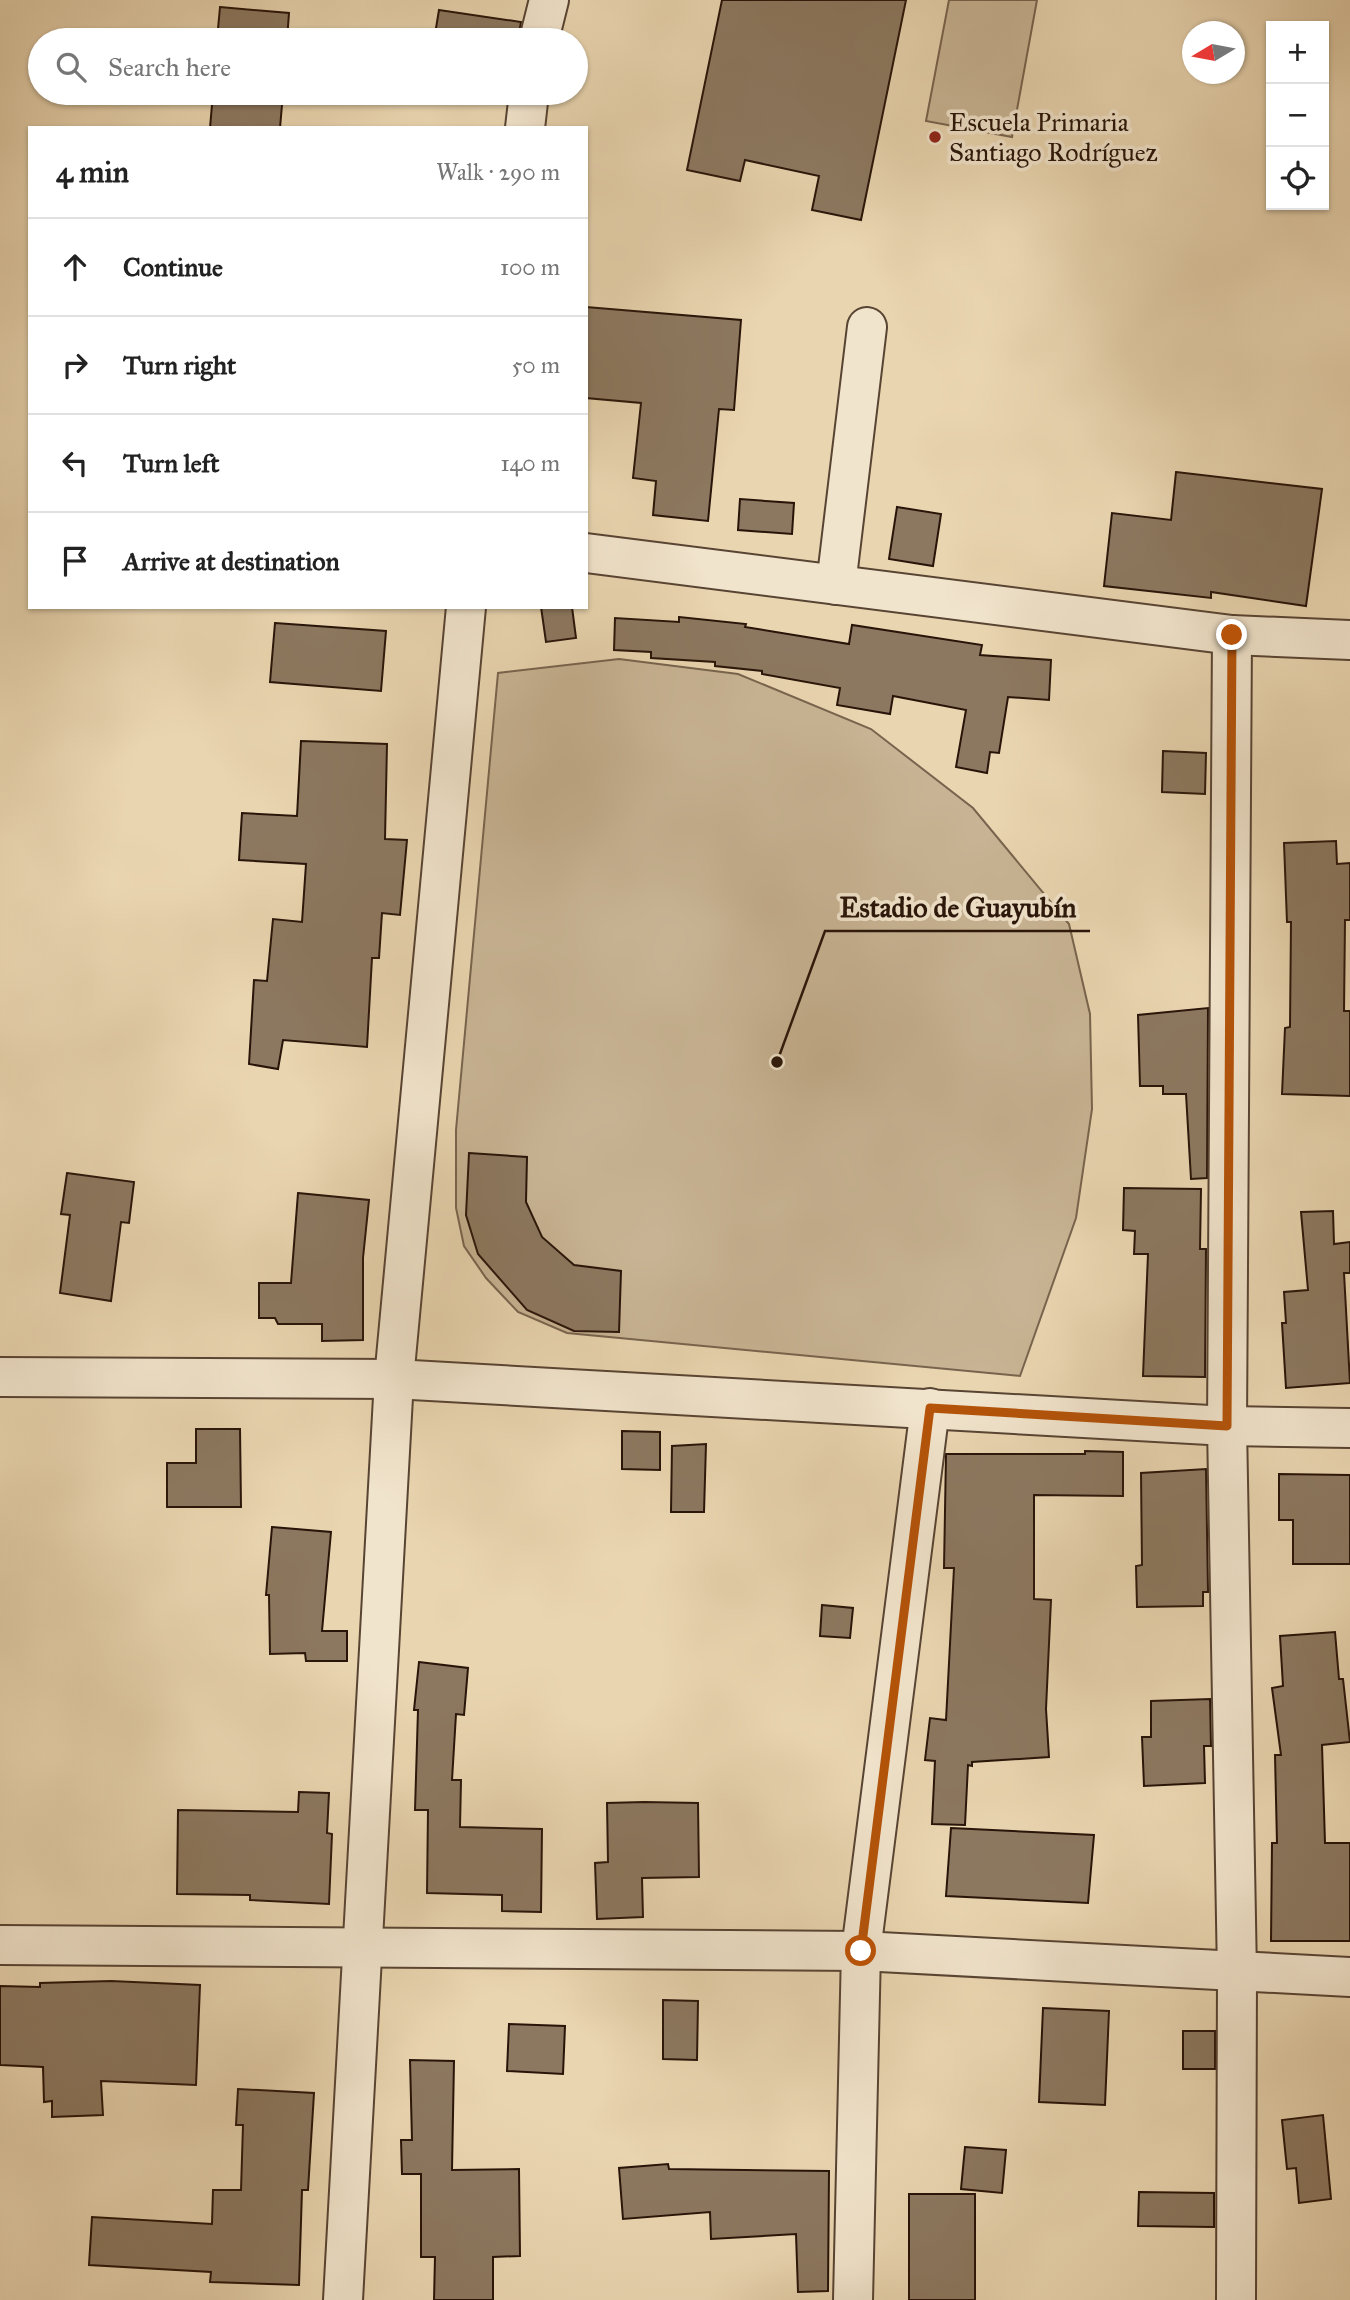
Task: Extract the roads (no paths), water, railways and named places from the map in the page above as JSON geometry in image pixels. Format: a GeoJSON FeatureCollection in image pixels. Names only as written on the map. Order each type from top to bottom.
{"type":"FeatureCollection","features":[{"type":"Feature","properties":{"kind":"street"},"geometry":{"type":"LineString","coordinates":[[542,28],[549,0]]}},
{"type":"Feature","properties":{"kind":"street"},"geometry":{"type":"LineString","coordinates":[[525,126],[528,105]]}},
{"type":"Feature","properties":{"kind":"street"},"geometry":{"type":"LineString","coordinates":[[836,585],[867,327]]}},
{"type":"Feature","properties":{"kind":"street"},"geometry":{"type":"LineString","coordinates":[[588,554],[1232,635],[1350,640]]}},
{"type":"Feature","properties":{"kind":"street"},"geometry":{"type":"LineString","coordinates":[[343,2300],[394,1379],[466,609]]}},
{"type":"Feature","properties":{"kind":"street"},"geometry":{"type":"LineString","coordinates":[[1232,635],[1227,1426],[1237,1974],[1236,2300]]}},
{"type":"Feature","properties":{"kind":"street"},"geometry":{"type":"LineString","coordinates":[[0,1377],[394,1379],[1227,1426],[1350,1428]]}},
{"type":"Feature","properties":{"kind":"street"},"geometry":{"type":"LineString","coordinates":[[853,2300],[861,1951],[930,1408]]}},
{"type":"Feature","properties":{"kind":"street"},"geometry":{"type":"LineString","coordinates":[[0,1945],[861,1951],[1237,1974],[1350,1978]]}},
{"type":"Feature","properties":{"kind":"place","name":"Escuela Primaria Santiago Rodríguez"},"geometry":{"type":"Point","coordinates":[935,137]}},
{"type":"Feature","properties":{"kind":"place","name":"Estadio de Guayubín"},"geometry":{"type":"Point","coordinates":[777,1062]}}]}
